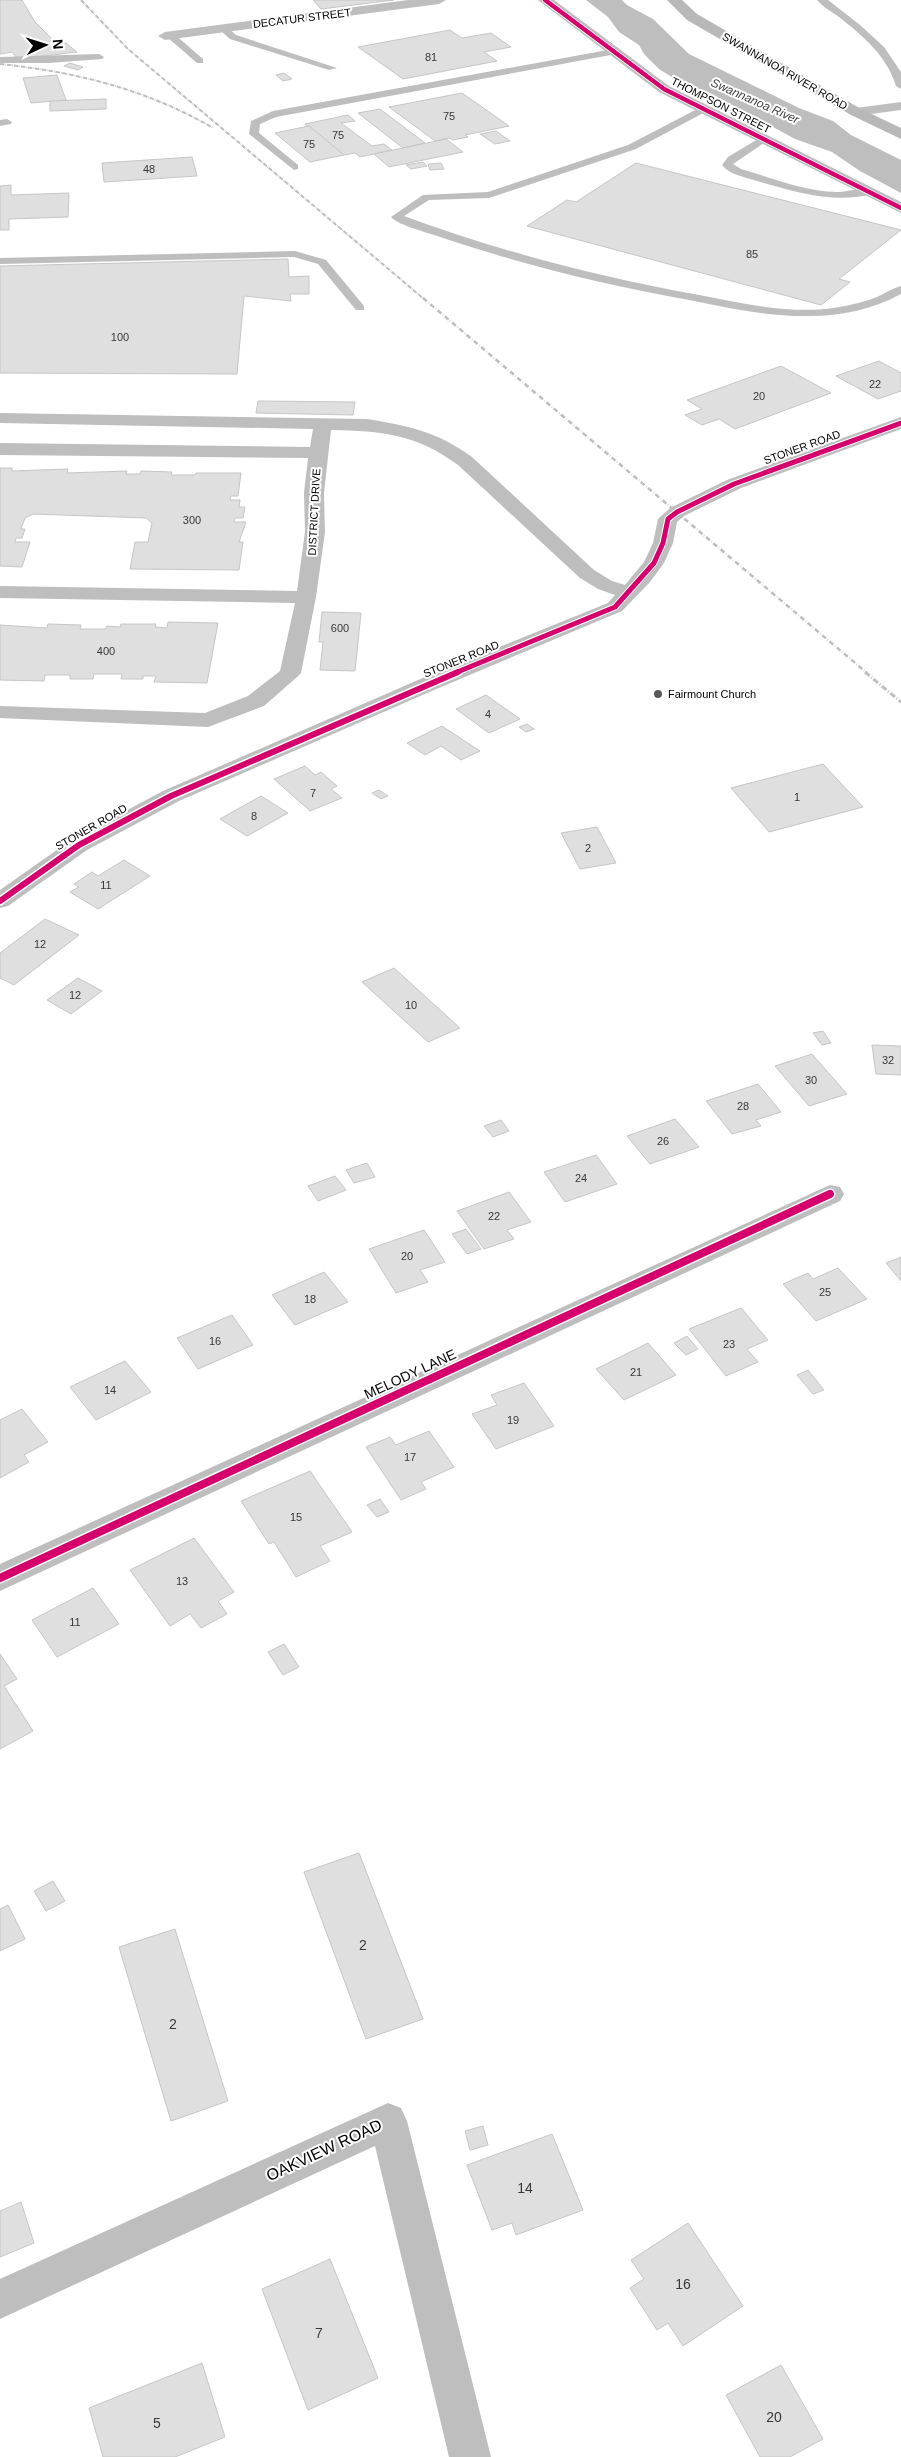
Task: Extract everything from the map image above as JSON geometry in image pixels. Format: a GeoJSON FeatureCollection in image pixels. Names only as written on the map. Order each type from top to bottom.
{"type":"FeatureCollection","features":[{"type":"Feature","properties":{"kind":"main road","name":"SWANNANOA RIVER ROAD"},"geometry":{"type":"LineString","coordinates":[[674,0],[692,17],[856,112],[901,134]]}},
{"type":"Feature","properties":{"kind":"street","name":"DECATUR STREET"},"geometry":{"type":"LineString","coordinates":[[168,35],[439,0]]}},
{"type":"Feature","properties":{"kind":"street","name":"THOMPSON STREET"},"geometry":{"type":"LineString","coordinates":[[546,0],[664,89],[901,208]]}},
{"type":"Feature","properties":{"kind":"street"},"geometry":{"type":"LineString","coordinates":[[295,6],[306,18]]}},
{"type":"Feature","properties":{"kind":"street"},"geometry":{"type":"LineString","coordinates":[[856,112],[901,106]]}},
{"type":"Feature","properties":{"kind":"street"},"geometry":{"type":"LineString","coordinates":[[0,418],[390,427],[424,437],[447,448],[465,461],[588,574],[605,585],[629,593]]}},
{"type":"Feature","properties":{"kind":"street","name":"STONER ROAD"},"geometry":{"type":"LineString","coordinates":[[0,901],[79,845],[170,796],[424,686],[602,614],[615,607],[654,563],[663,543],[665,526],[668,519],[677,512],[734,484],[901,423]]}},
{"type":"Feature","properties":{"kind":"street","name":"DISTRICT DRIVE"},"geometry":{"type":"LineString","coordinates":[[0,712],[208,720],[256,701],[290,673],[306,597],[315,532],[314,493],[323,424]]}},
{"type":"Feature","properties":{"kind":"street"},"geometry":{"type":"LineString","coordinates":[[0,449],[318,453]]}},
{"type":"Feature","properties":{"kind":"street"},"geometry":{"type":"LineString","coordinates":[[0,592],[306,597]]}},
{"type":"Feature","properties":{"kind":"street","name":"MELODY LANE"},"geometry":{"type":"LineString","coordinates":[[0,1578],[830,1194]]}},
{"type":"Feature","properties":{"kind":"street","name":"OAKVIEW ROAD"},"geometry":{"type":"LineString","coordinates":[[0,2299],[388,2121],[470,2457]]}},
{"type":"Feature","properties":{"kind":"lane"},"geometry":{"type":"LineString","coordinates":[[822,0],[867,35],[896,72],[901,86]]}},
{"type":"Feature","properties":{"kind":"lane"},"geometry":{"type":"LineString","coordinates":[[223,28],[234,36],[332,68]]}},
{"type":"Feature","properties":{"kind":"lane"},"geometry":{"type":"LineString","coordinates":[[168,35],[200,61]]}},
{"type":"Feature","properties":{"kind":"lane"},"geometry":{"type":"LineString","coordinates":[[294,167],[254,134],[255,123],[273,114],[613,52]]}},
{"type":"Feature","properties":{"kind":"lane"},"geometry":{"type":"LineString","coordinates":[[0,60],[99,57]]}},
{"type":"Feature","properties":{"kind":"lane"},"geometry":{"type":"LineString","coordinates":[[703,109],[632,147],[489,195],[428,197],[396,217],[444,236],[551,268],[635,288],[720,302],[787,311],[824,312],[876,303],[901,289]]}},
{"type":"Feature","properties":{"kind":"lane"},"geometry":{"type":"LineString","coordinates":[[763,139],[732,158],[727,165],[737,172],[823,193],[855,196],[869,192]]}},
{"type":"Feature","properties":{"kind":"lane"},"geometry":{"type":"LineString","coordinates":[[0,261],[295,254],[322,262],[360,308]]}},
{"type":"Feature","properties":{"kind":"water","name":"Swannanoa River"},"geometry":{"type":"Polygon","coordinates":[[[586,0],[622,0],[627,5],[653,19],[689,54],[799,108],[833,121],[851,135],[901,160],[901,193],[860,171],[832,152],[795,139],[712,94],[675,79],[659,69],[644,54],[639,45],[619,32],[608,17],[586,0]]]}},
{"type":"Feature","properties":{"kind":"building"},"geometry":{"type":"Polygon","coordinates":[[[0,0],[22,0],[35,22],[57,44],[66,43],[77,52],[27,58],[17,58],[12,52],[0,54],[0,0]]]}},
{"type":"Feature","properties":{"kind":"building"},"geometry":{"type":"Polygon","coordinates":[[[313,0],[394,0],[321,9],[313,0]]]}},
{"type":"Feature","properties":{"kind":"building"},"geometry":{"type":"Polygon","coordinates":[[[450,30],[462,38],[491,33],[511,47],[484,52],[497,61],[403,79],[358,47],[450,30]]]}},
{"type":"Feature","properties":{"kind":"building"},"geometry":{"type":"Polygon","coordinates":[[[70,63],[83,67],[78,70],[64,66],[70,63]]]}},
{"type":"Feature","properties":{"kind":"building"},"geometry":{"type":"Polygon","coordinates":[[[284,73],[292,79],[283,81],[276,75],[284,73]]]}},
{"type":"Feature","properties":{"kind":"building"},"geometry":{"type":"Polygon","coordinates":[[[57,75],[66,100],[31,103],[23,78],[57,75]]]}},
{"type":"Feature","properties":{"kind":"building"},"geometry":{"type":"Polygon","coordinates":[[[462,93],[509,126],[465,135],[468,137],[435,141],[389,107],[462,93]]]}},
{"type":"Feature","properties":{"kind":"building"},"geometry":{"type":"Polygon","coordinates":[[[106,99],[106,109],[50,111],[50,101],[106,99]]]}},
{"type":"Feature","properties":{"kind":"building"},"geometry":{"type":"Polygon","coordinates":[[[380,109],[425,143],[403,148],[358,113],[380,109]]]}},
{"type":"Feature","properties":{"kind":"building"},"geometry":{"type":"Polygon","coordinates":[[[348,115],[355,121],[341,123],[372,146],[384,144],[392,150],[360,157],[355,153],[344,155],[305,124],[348,115]]]}},
{"type":"Feature","properties":{"kind":"building"},"geometry":{"type":"Polygon","coordinates":[[[309,126],[344,155],[310,162],[275,133],[309,126]]]}},
{"type":"Feature","properties":{"kind":"building"},"geometry":{"type":"Polygon","coordinates":[[[496,131],[510,141],[495,144],[480,134],[496,131]]]}},
{"type":"Feature","properties":{"kind":"building"},"geometry":{"type":"Polygon","coordinates":[[[446,139],[463,152],[389,167],[374,154],[446,139]]]}},
{"type":"Feature","properties":{"kind":"building"},"geometry":{"type":"Polygon","coordinates":[[[192,157],[197,176],[104,182],[102,163],[192,157]]]}},
{"type":"Feature","properties":{"kind":"building"},"geometry":{"type":"Polygon","coordinates":[[[423,162],[427,166],[411,169],[406,165],[423,162]]]}},
{"type":"Feature","properties":{"kind":"building"},"geometry":{"type":"Polygon","coordinates":[[[441,163],[444,169],[430,170],[428,164],[441,163]]]}},
{"type":"Feature","properties":{"kind":"building"},"geometry":{"type":"Polygon","coordinates":[[[636,163],[901,230],[839,279],[850,282],[821,305],[527,226],[567,200],[576,202],[636,163]]]}},
{"type":"Feature","properties":{"kind":"building"},"geometry":{"type":"Polygon","coordinates":[[[11,185],[11,195],[69,193],[68,217],[9,219],[9,230],[0,230],[0,186],[11,185]]]}},
{"type":"Feature","properties":{"kind":"building"},"geometry":{"type":"Polygon","coordinates":[[[288,259],[289,277],[309,276],[309,294],[290,294],[291,301],[244,296],[237,374],[0,373],[0,266],[288,259]]]}},
{"type":"Feature","properties":{"kind":"building"},"geometry":{"type":"Polygon","coordinates":[[[879,361],[901,373],[901,391],[878,399],[836,376],[879,361]]]}},
{"type":"Feature","properties":{"kind":"building"},"geometry":{"type":"Polygon","coordinates":[[[781,366],[831,393],[735,429],[719,419],[702,425],[685,415],[702,409],[687,400],[781,366]]]}},
{"type":"Feature","properties":{"kind":"building"},"geometry":{"type":"Polygon","coordinates":[[[258,401],[355,402],[353,415],[256,413],[258,401]]]}},
{"type":"Feature","properties":{"kind":"building"},"geometry":{"type":"Polygon","coordinates":[[[0,468],[12,468],[12,471],[68,469],[67,473],[127,471],[126,474],[140,474],[141,471],[172,472],[171,475],[195,475],[196,473],[241,473],[238,496],[231,496],[230,500],[240,500],[239,507],[245,507],[243,518],[235,518],[234,522],[246,522],[239,542],[243,542],[239,570],[130,569],[135,542],[148,542],[152,523],[146,518],[33,514],[25,518],[21,529],[25,529],[22,538],[16,538],[15,542],[30,542],[22,567],[0,566],[0,468]]]}},
{"type":"Feature","properties":{"kind":"building"},"geometry":{"type":"Polygon","coordinates":[[[322,612],[361,613],[355,671],[320,670],[323,642],[319,642],[322,612]]]}},
{"type":"Feature","properties":{"kind":"building"},"geometry":{"type":"Polygon","coordinates":[[[168,622],[218,623],[207,683],[154,682],[156,676],[143,676],[143,679],[121,679],[122,674],[94,674],[93,679],[70,679],[70,675],[45,675],[44,681],[0,680],[0,625],[47,628],[48,624],[81,625],[80,629],[106,629],[107,626],[120,627],[121,624],[156,624],[155,627],[167,628],[168,622]]]}},
{"type":"Feature","properties":{"kind":"building"},"geometry":{"type":"Polygon","coordinates":[[[486,695],[520,719],[489,733],[456,709],[486,695]]]}},
{"type":"Feature","properties":{"kind":"building"},"geometry":{"type":"Polygon","coordinates":[[[527,724],[534,729],[526,732],[519,727],[527,724]]]}},
{"type":"Feature","properties":{"kind":"building"},"geometry":{"type":"Polygon","coordinates":[[[442,726],[480,751],[461,760],[441,746],[425,755],[407,743],[442,726]]]}},
{"type":"Feature","properties":{"kind":"building"},"geometry":{"type":"Polygon","coordinates":[[[823,764],[863,807],[769,832],[731,788],[823,764]]]}},
{"type":"Feature","properties":{"kind":"building"},"geometry":{"type":"Polygon","coordinates":[[[305,766],[315,775],[321,772],[337,786],[331,789],[342,798],[310,811],[274,779],[305,766]]]}},
{"type":"Feature","properties":{"kind":"building"},"geometry":{"type":"Polygon","coordinates":[[[379,790],[388,796],[381,799],[372,793],[379,790]]]}},
{"type":"Feature","properties":{"kind":"building"},"geometry":{"type":"Polygon","coordinates":[[[261,796],[288,813],[247,836],[220,819],[261,796]]]}},
{"type":"Feature","properties":{"kind":"building"},"geometry":{"type":"Polygon","coordinates":[[[597,827],[616,863],[580,869],[561,833],[597,827]]]}},
{"type":"Feature","properties":{"kind":"building"},"geometry":{"type":"Polygon","coordinates":[[[124,860],[150,876],[98,909],[70,892],[79,887],[74,884],[92,872],[98,876],[124,860]]]}},
{"type":"Feature","properties":{"kind":"building"},"geometry":{"type":"Polygon","coordinates":[[[45,919],[79,935],[14,985],[0,978],[0,953],[45,919]]]}},
{"type":"Feature","properties":{"kind":"building"},"geometry":{"type":"Polygon","coordinates":[[[394,968],[460,1028],[428,1042],[362,982],[394,968]]]}},
{"type":"Feature","properties":{"kind":"building"},"geometry":{"type":"Polygon","coordinates":[[[78,978],[102,991],[71,1014],[47,1000],[78,978]]]}},
{"type":"Feature","properties":{"kind":"building"},"geometry":{"type":"Polygon","coordinates":[[[823,1031],[831,1043],[822,1045],[813,1033],[823,1031]]]}},
{"type":"Feature","properties":{"kind":"building"},"geometry":{"type":"Polygon","coordinates":[[[872,1045],[901,1046],[901,1075],[876,1074],[872,1045]]]}},
{"type":"Feature","properties":{"kind":"building"},"geometry":{"type":"Polygon","coordinates":[[[812,1054],[847,1094],[809,1106],[775,1066],[812,1054]]]}},
{"type":"Feature","properties":{"kind":"building"},"geometry":{"type":"Polygon","coordinates":[[[758,1084],[781,1112],[756,1120],[761,1126],[732,1134],[706,1101],[758,1084]]]}},
{"type":"Feature","properties":{"kind":"building"},"geometry":{"type":"Polygon","coordinates":[[[675,1119],[699,1147],[650,1164],[627,1136],[675,1119]]]}},
{"type":"Feature","properties":{"kind":"building"},"geometry":{"type":"Polygon","coordinates":[[[501,1120],[509,1131],[493,1137],[484,1126],[501,1120]]]}},
{"type":"Feature","properties":{"kind":"building"},"geometry":{"type":"Polygon","coordinates":[[[596,1155],[617,1184],[565,1202],[544,1172],[596,1155]]]}},
{"type":"Feature","properties":{"kind":"building"},"geometry":{"type":"Polygon","coordinates":[[[367,1163],[375,1177],[354,1183],[346,1170],[367,1163]]]}},
{"type":"Feature","properties":{"kind":"building"},"geometry":{"type":"Polygon","coordinates":[[[335,1176],[346,1190],[318,1201],[308,1186],[335,1176]]]}},
{"type":"Feature","properties":{"kind":"building"},"geometry":{"type":"Polygon","coordinates":[[[509,1192],[531,1222],[507,1230],[514,1239],[484,1249],[457,1211],[509,1192]]]}},
{"type":"Feature","properties":{"kind":"building"},"geometry":{"type":"Polygon","coordinates":[[[466,1229],[481,1249],[467,1254],[452,1234],[466,1229]]]}},
{"type":"Feature","properties":{"kind":"building"},"geometry":{"type":"Polygon","coordinates":[[[424,1230],[445,1262],[420,1270],[428,1282],[396,1293],[369,1249],[424,1230]]]}},
{"type":"Feature","properties":{"kind":"building"},"geometry":{"type":"Polygon","coordinates":[[[901,1257],[901,1281],[886,1263],[901,1257]]]}},
{"type":"Feature","properties":{"kind":"building"},"geometry":{"type":"Polygon","coordinates":[[[838,1268],[867,1299],[816,1321],[783,1284],[808,1273],[813,1279],[838,1268]]]}},
{"type":"Feature","properties":{"kind":"building"},"geometry":{"type":"Polygon","coordinates":[[[324,1272],[348,1302],[295,1325],[272,1295],[324,1272]]]}},
{"type":"Feature","properties":{"kind":"building"},"geometry":{"type":"Polygon","coordinates":[[[741,1308],[768,1340],[747,1349],[758,1362],[726,1376],[689,1329],[741,1308]]]}},
{"type":"Feature","properties":{"kind":"building"},"geometry":{"type":"Polygon","coordinates":[[[232,1315],[253,1345],[198,1369],[177,1338],[232,1315]]]}},
{"type":"Feature","properties":{"kind":"building"},"geometry":{"type":"Polygon","coordinates":[[[687,1336],[698,1349],[686,1355],[674,1343],[687,1336]]]}},
{"type":"Feature","properties":{"kind":"building"},"geometry":{"type":"Polygon","coordinates":[[[648,1343],[676,1375],[624,1400],[596,1369],[648,1343]]]}},
{"type":"Feature","properties":{"kind":"building"},"geometry":{"type":"Polygon","coordinates":[[[125,1361],[151,1392],[96,1420],[70,1387],[125,1361]]]}},
{"type":"Feature","properties":{"kind":"building"},"geometry":{"type":"Polygon","coordinates":[[[808,1370],[824,1390],[813,1394],[797,1375],[808,1370]]]}},
{"type":"Feature","properties":{"kind":"building"},"geometry":{"type":"Polygon","coordinates":[[[524,1383],[554,1426],[496,1449],[472,1414],[497,1405],[491,1395],[524,1383]]]}},
{"type":"Feature","properties":{"kind":"building"},"geometry":{"type":"Polygon","coordinates":[[[22,1409],[48,1442],[24,1455],[29,1462],[0,1478],[0,1420],[22,1409]]]}},
{"type":"Feature","properties":{"kind":"building"},"geometry":{"type":"Polygon","coordinates":[[[429,1431],[454,1467],[421,1482],[426,1489],[401,1500],[366,1447],[390,1437],[396,1445],[429,1431]]]}},
{"type":"Feature","properties":{"kind":"building"},"geometry":{"type":"Polygon","coordinates":[[[310,1471],[352,1532],[320,1546],[330,1561],[296,1577],[274,1542],[269,1544],[241,1501],[310,1471]]]}},
{"type":"Feature","properties":{"kind":"building"},"geometry":{"type":"Polygon","coordinates":[[[380,1499],[389,1512],[377,1517],[367,1505],[380,1499]]]}},
{"type":"Feature","properties":{"kind":"building"},"geometry":{"type":"Polygon","coordinates":[[[194,1538],[234,1592],[218,1601],[227,1614],[201,1628],[190,1614],[170,1626],[130,1570],[194,1538]]]}},
{"type":"Feature","properties":{"kind":"building"},"geometry":{"type":"Polygon","coordinates":[[[93,1588],[119,1624],[57,1657],[32,1620],[93,1588]]]}},
{"type":"Feature","properties":{"kind":"building"},"geometry":{"type":"Polygon","coordinates":[[[284,1644],[299,1667],[283,1675],[268,1652],[284,1644]]]}},
{"type":"Feature","properties":{"kind":"building"},"geometry":{"type":"Polygon","coordinates":[[[0,1654],[17,1679],[4,1686],[33,1731],[0,1749],[0,1654]]]}},
{"type":"Feature","properties":{"kind":"building"},"geometry":{"type":"Polygon","coordinates":[[[359,1853],[423,2019],[366,2039],[304,1872],[359,1853]]]}},
{"type":"Feature","properties":{"kind":"building"},"geometry":{"type":"Polygon","coordinates":[[[53,1881],[65,1901],[46,1911],[34,1891],[53,1881]]]}},
{"type":"Feature","properties":{"kind":"building"},"geometry":{"type":"Polygon","coordinates":[[[8,1905],[25,1939],[0,1951],[0,1909],[8,1905]]]}},
{"type":"Feature","properties":{"kind":"building"},"geometry":{"type":"Polygon","coordinates":[[[175,1929],[228,2101],[171,2121],[119,1947],[175,1929]]]}},
{"type":"Feature","properties":{"kind":"building"},"geometry":{"type":"Polygon","coordinates":[[[483,2126],[488,2145],[470,2150],[465,2131],[483,2126]]]}},
{"type":"Feature","properties":{"kind":"building"},"geometry":{"type":"Polygon","coordinates":[[[552,2134],[583,2210],[516,2235],[512,2223],[492,2230],[467,2165],[552,2134]]]}},
{"type":"Feature","properties":{"kind":"building"},"geometry":{"type":"Polygon","coordinates":[[[21,2202],[34,2243],[0,2257],[0,2211],[21,2202]]]}},
{"type":"Feature","properties":{"kind":"building"},"geometry":{"type":"Polygon","coordinates":[[[688,2223],[743,2306],[683,2346],[668,2323],[657,2330],[630,2288],[644,2279],[631,2260],[688,2223]]]}},
{"type":"Feature","properties":{"kind":"building"},"geometry":{"type":"Polygon","coordinates":[[[330,2259],[378,2378],[308,2410],[262,2289],[330,2259]]]}},
{"type":"Feature","properties":{"kind":"building"},"geometry":{"type":"Polygon","coordinates":[[[202,2363],[225,2437],[175,2457],[103,2457],[89,2408],[202,2363]]]}},
{"type":"Feature","properties":{"kind":"building"},"geometry":{"type":"Polygon","coordinates":[[[781,2365],[823,2439],[790,2457],[760,2457],[726,2395],[781,2365]]]}},
{"type":"Feature","properties":{"kind":"railway"},"geometry":{"type":"LineString","coordinates":[[81,0],[128,49],[424,299]]}},
{"type":"Feature","properties":{"kind":"railway"},"geometry":{"type":"LineString","coordinates":[[0,64],[56,72],[110,84],[188,114],[213,128]]}},
{"type":"Feature","properties":{"kind":"railway"},"geometry":{"type":"LineString","coordinates":[[423,298],[867,673]]}},
{"type":"Feature","properties":{"kind":"railway"},"geometry":{"type":"LineString","coordinates":[[865,672],[901,702]]}},
{"type":"Feature","properties":{"kind":"cycle path"},"geometry":{"type":"LineString","coordinates":[[545,0],[664,89],[901,208]]}},
{"type":"Feature","properties":{"kind":"cycle path"},"geometry":{"type":"LineString","coordinates":[[0,901],[79,845],[171,796],[433,682],[615,607],[643,578],[654,563],[663,543],[665,526],[668,519],[677,512],[734,484],[901,423]]}},
{"type":"Feature","properties":{"kind":"cycle path"},"geometry":{"type":"LineString","coordinates":[[0,1578],[830,1194]]}},
{"type":"Feature","properties":{"kind":"place","name":"Fairmount Church"},"geometry":{"type":"Point","coordinates":[658,694]}}]}
